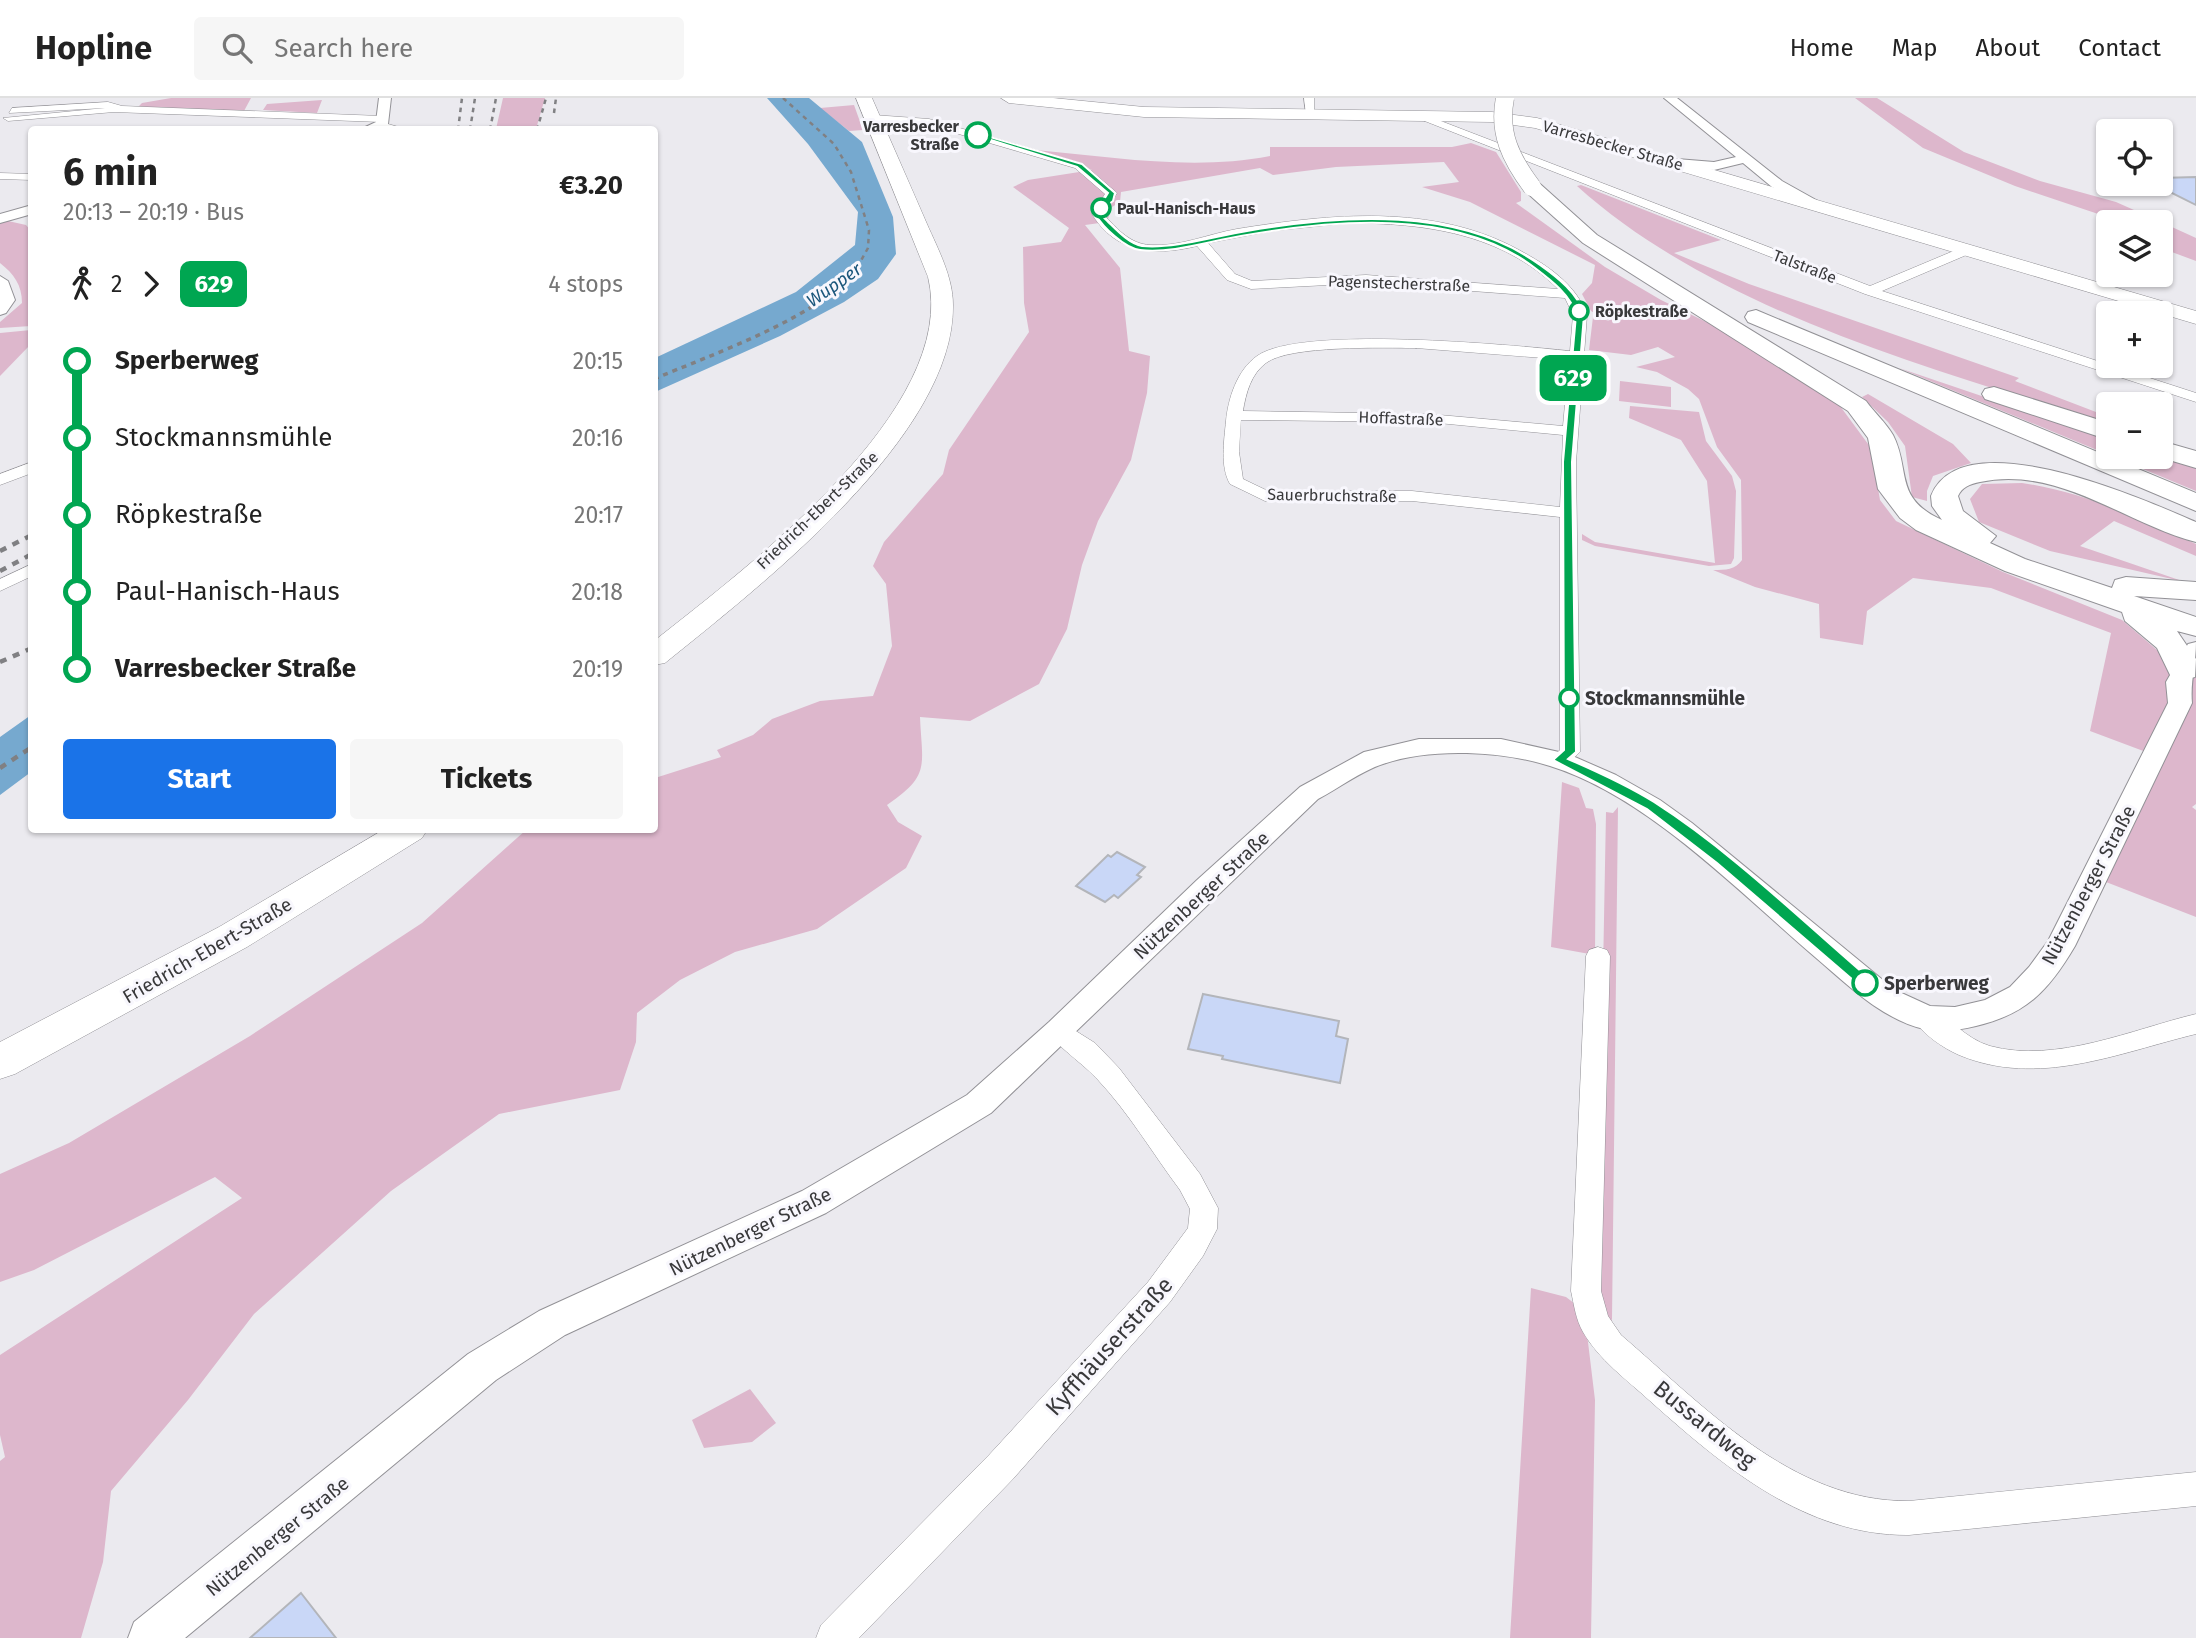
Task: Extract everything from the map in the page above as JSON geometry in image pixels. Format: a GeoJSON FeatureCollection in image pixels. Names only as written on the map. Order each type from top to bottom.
{"type":"FeatureCollection","features":[{"type":"Feature","properties":{"kind":"highway"},"geometry":{"type":"LineString","coordinates":[[1505,98],[1502,116],[1504,138],[1517,167],[1552,208],[1590,239],[1703,307],[1857,407],[1881,437],[1892,489],[1910,512],[1926,524],[1989,555],[2196,616]]}},
{"type":"Feature","properties":{"kind":"highway"},"geometry":{"type":"LineString","coordinates":[[1529,106],[1532,140],[1547,169],[1597,220],[1646,256],[1764,320],[2196,503]]}},
{"type":"Feature","properties":{"kind":"highway"},"geometry":{"type":"LineString","coordinates":[[1597,220],[1694,277]]}},
{"type":"Feature","properties":{"kind":"highway"},"geometry":{"type":"LineString","coordinates":[[1738,298],[1910,365],[2096,428]]}},
{"type":"Feature","properties":{"kind":"highway"},"geometry":{"type":"LineString","coordinates":[[1703,307],[2196,524]]}},
{"type":"Feature","properties":{"kind":"highway"},"geometry":{"type":"LineString","coordinates":[[2173,453],[2196,460]]}},
{"type":"Feature","properties":{"kind":"highway"},"geometry":{"type":"LineString","coordinates":[[2196,533],[2104,493],[2047,477],[1995,472],[1973,474],[1951,484],[1944,503],[1963,525],[1989,540],[2196,627]]}},
{"type":"Feature","properties":{"kind":"highway"},"geometry":{"type":"LineString","coordinates":[[2099,587],[2196,591]]}},
{"type":"Feature","properties":{"kind":"highway"},"geometry":{"type":"LineString","coordinates":[[2099,587],[2165,635],[2177,650],[2189,679]]}},
{"type":"Feature","properties":{"kind":"main road","name":"Friedrich-Ebert-Straße"},"geometry":{"type":"LineString","coordinates":[[658,653],[759,568],[847,485],[903,419],[934,363],[943,324],[938,275],[864,98]]}},
{"type":"Feature","properties":{"kind":"main road","name":"Varresbecker Straße"},"geometry":{"type":"LineString","coordinates":[[1009,98],[1123,111],[1310,106],[1420,116],[1492,117],[1537,122],[2196,318]]}},
{"type":"Feature","properties":{"kind":"main road","name":"Friedrich-Ebert-Straße"},"geometry":{"type":"LineString","coordinates":[[0,1062],[233,937],[404,833]]}},
{"type":"Feature","properties":{"kind":"street"},"geometry":{"type":"LineString","coordinates":[[6,117],[16,98]]}},
{"type":"Feature","properties":{"kind":"street"},"geometry":{"type":"LineString","coordinates":[[6,117],[110,108],[164,98]]}},
{"type":"Feature","properties":{"kind":"street"},"geometry":{"type":"LineString","coordinates":[[381,122],[385,98]]}},
{"type":"Feature","properties":{"kind":"street"},"geometry":{"type":"LineString","coordinates":[[1670,98],[1777,184],[1818,205]]}},
{"type":"Feature","properties":{"kind":"street"},"geometry":{"type":"LineString","coordinates":[[110,108],[251,110],[381,122],[390,126]]}},
{"type":"Feature","properties":{"kind":"street","name":"Talstraße"},"geometry":{"type":"LineString","coordinates":[[1420,116],[1870,291],[2196,398]]}},
{"type":"Feature","properties":{"kind":"street"},"geometry":{"type":"LineString","coordinates":[[873,118],[929,122],[1079,166],[1111,193],[1109,201],[1098,214],[1130,244],[1155,248],[1314,224],[1390,220],[1421,222],[1464,231],[1521,255],[1569,294],[1578,305],[1580,315],[1568,431],[1570,752],[1559,760]]}},
{"type":"Feature","properties":{"kind":"street"},"geometry":{"type":"LineString","coordinates":[[373,126],[381,122]]}},
{"type":"Feature","properties":{"kind":"street"},"geometry":{"type":"LineString","coordinates":[[1677,163],[1714,166],[1745,159]]}},
{"type":"Feature","properties":{"kind":"street"},"geometry":{"type":"LineString","coordinates":[[1730,179],[1748,166],[1745,159]]}},
{"type":"Feature","properties":{"kind":"street"},"geometry":{"type":"LineString","coordinates":[[0,177],[28,177]]}},
{"type":"Feature","properties":{"kind":"street"},"geometry":{"type":"LineString","coordinates":[[0,219],[28,210]]}},
{"type":"Feature","properties":{"kind":"street","name":"Pagenstecherstraße"},"geometry":{"type":"LineString","coordinates":[[1198,240],[1220,261],[1231,277],[1251,285],[1367,279],[1569,294]]}},
{"type":"Feature","properties":{"kind":"street"},"geometry":{"type":"LineString","coordinates":[[1870,291],[1967,250]]}},
{"type":"Feature","properties":{"kind":"street"},"geometry":{"type":"LineString","coordinates":[[0,281],[7,300],[0,310]]}},
{"type":"Feature","properties":{"kind":"street","name":"Sauerbruchstraße"},"geometry":{"type":"LineString","coordinates":[[1567,513],[1412,496],[1265,496],[1236,481],[1231,453],[1233,415],[1250,374],[1266,356],[1301,349],[1386,344],[1471,346],[1575,356]]}},
{"type":"Feature","properties":{"kind":"street","name":"Hoffastraße"},"geometry":{"type":"LineString","coordinates":[[1233,415],[1428,418],[1568,431]]}},
{"type":"Feature","properties":{"kind":"street"},"geometry":{"type":"LineString","coordinates":[[0,480],[28,469]]}},
{"type":"Feature","properties":{"kind":"street"},"geometry":{"type":"LineString","coordinates":[[0,586],[28,571]]}},
{"type":"Feature","properties":{"kind":"street","name":"Nützenberger Straße"},"geometry":{"type":"LineString","coordinates":[[150,1638],[482,1367],[552,1323],[814,1202],[891,1159],[979,1104],[1060,1031],[1207,887],[1309,793],[1337,775],[1373,758],[1446,745],[1501,747],[1559,760],[1616,786],[1651,806],[1721,860],[1884,998],[1926,1018],[1955,1019],[1993,1010],[2021,995],[2040,975],[2060,946],[2189,679]]}},
{"type":"Feature","properties":{"kind":"street","name":"Bussardweg"},"geometry":{"type":"LineString","coordinates":[[1598,956],[1587,1292],[1594,1322],[1610,1345],[1751,1465],[1810,1498],[1865,1516],[1909,1518],[2196,1489]]}},
{"type":"Feature","properties":{"kind":"street"},"geometry":{"type":"LineString","coordinates":[[1926,1018],[1944,1036],[1966,1048],[1992,1057],[2020,1062],[2091,1051],[2196,1024]]}},
{"type":"Feature","properties":{"kind":"street","name":"Kyffhäuserstraße"},"geometry":{"type":"LineString","coordinates":[[834,1638],[1001,1466],[1141,1312],[1185,1259],[1202,1229],[1204,1208],[1183,1172],[1110,1075],[1060,1031]]}},
{"type":"Feature","properties":{"kind":"shaded area"},"geometry":{"type":"Polygon","coordinates":[[[171,98],[251,98],[244,111],[137,108],[142,103],[171,98]]]}},
{"type":"Feature","properties":{"kind":"shaded area"},"geometry":{"type":"Polygon","coordinates":[[[503,98],[545,98],[537,126],[497,126],[503,98]]]}},
{"type":"Feature","properties":{"kind":"shaded area"},"geometry":{"type":"Polygon","coordinates":[[[1855,98],[1877,98],[1964,152],[2040,181],[2116,202],[2134,210],[2096,210],[2096,213],[2015,186],[1923,148],[1855,98]]]}},
{"type":"Feature","properties":{"kind":"shaded area"},"geometry":{"type":"Polygon","coordinates":[[[322,100],[317,113],[263,110],[267,104],[322,100]]]}},
{"type":"Feature","properties":{"kind":"shaded area"},"geometry":{"type":"Polygon","coordinates":[[[854,105],[863,130],[849,131],[820,108],[854,105]]]}},
{"type":"Feature","properties":{"kind":"shaded area"},"geometry":{"type":"Polygon","coordinates":[[[1471,143],[1496,152],[1521,192],[1521,201],[1516,203],[1605,267],[1661,300],[1727,332],[1840,406],[1871,448],[1880,500],[1896,521],[2003,572],[2122,620],[2157,650],[2196,665],[2196,804],[2192,807],[2196,810],[2196,917],[2106,882],[2146,752],[2090,731],[2111,633],[1991,588],[1913,578],[1867,611],[1863,645],[1820,638],[1819,604],[1755,587],[1713,570],[1730,569],[1742,560],[1741,480],[1717,447],[1699,399],[1688,389],[1657,372],[1636,367],[1675,357],[1658,347],[1631,355],[1589,350],[1593,317],[1610,321],[1591,311],[1582,294],[1592,283],[1595,265],[1470,202],[1422,187],[1459,182],[1444,162],[1336,167],[1273,175],[1260,168],[1121,192],[1120,202],[1112,207],[1107,222],[1085,225],[1120,268],[1129,351],[1150,356],[1147,393],[1131,460],[1098,521],[1082,565],[1067,629],[1039,684],[970,721],[920,717],[921,768],[911,785],[887,805],[898,822],[922,836],[906,868],[817,929],[735,952],[680,980],[637,1013],[636,1042],[620,1090],[499,1114],[391,1191],[254,1314],[188,1400],[111,1491],[103,1562],[81,1638],[0,1638],[0,1461],[5,1457],[0,1435],[0,1355],[242,1198],[215,1177],[34,1270],[0,1282],[0,1174],[69,1143],[250,1036],[422,923],[523,833],[658,833],[658,777],[721,757],[717,750],[753,735],[772,719],[820,701],[873,696],[892,646],[886,584],[873,566],[884,542],[943,474],[949,450],[1029,332],[1024,303],[1023,247],[1061,242],[1069,228],[1013,187],[1028,180],[1092,170],[1036,150],[1183,163],[1270,156],[1270,147],[1452,147],[1471,143]]]}},
{"type":"Feature","properties":{"kind":"shaded area"},"geometry":{"type":"Polygon","coordinates":[[[1581,185],[1721,240],[1674,253],[1749,284],[2019,378],[2015,381],[2096,412],[2096,421],[1900,358],[1760,302],[1694,268],[1633,230],[1577,186],[1581,185]]]}},
{"type":"Feature","properties":{"kind":"shaded area"},"geometry":{"type":"Polygon","coordinates":[[[8,221],[28,227],[28,326],[0,328],[0,322],[22,303],[16,280],[0,263],[0,223],[8,221]]]}},
{"type":"Feature","properties":{"kind":"shaded area"},"geometry":{"type":"Polygon","coordinates":[[[2173,227],[2196,238],[2196,261],[2173,252],[2173,227]]]}},
{"type":"Feature","properties":{"kind":"shaded area"},"geometry":{"type":"Polygon","coordinates":[[[28,330],[28,347],[0,376],[0,333],[28,330]]]}},
{"type":"Feature","properties":{"kind":"shaded area"},"geometry":{"type":"Polygon","coordinates":[[[1899,368],[2096,435],[2096,450],[1899,368]]]}},
{"type":"Feature","properties":{"kind":"shaded area"},"geometry":{"type":"Polygon","coordinates":[[[1620,381],[1671,387],[1671,407],[1619,401],[1620,381]]]}},
{"type":"Feature","properties":{"kind":"shaded area"},"geometry":{"type":"Polygon","coordinates":[[[1868,394],[1953,444],[1971,463],[1933,476],[1927,491],[1927,501],[1912,497],[1905,446],[1888,422],[1862,397],[1868,394]]]}},
{"type":"Feature","properties":{"kind":"shaded area"},"geometry":{"type":"Polygon","coordinates":[[[1630,406],[1699,412],[1706,441],[1732,476],[1736,491],[1734,558],[1731,564],[1709,566],[1595,546],[1582,540],[1582,534],[1595,542],[1715,563],[1707,481],[1681,440],[1629,418],[1630,406]]]}},
{"type":"Feature","properties":{"kind":"shaded area"},"geometry":{"type":"Polygon","coordinates":[[[2173,460],[2196,467],[2196,491],[2143,469],[2173,469],[2173,460]]]}},
{"type":"Feature","properties":{"kind":"shaded area"},"geometry":{"type":"Polygon","coordinates":[[[2022,483],[2089,499],[2196,544],[2196,556],[2114,521],[2080,546],[2185,582],[2050,551],[1979,522],[1970,499],[1982,484],[2022,483]]]}},
{"type":"Feature","properties":{"kind":"shaded area"},"geometry":{"type":"Polygon","coordinates":[[[1562,782],[1579,788],[1586,808],[1593,809],[1596,824],[1595,955],[1551,947],[1562,782]]]}},
{"type":"Feature","properties":{"kind":"shaded area"},"geometry":{"type":"Polygon","coordinates":[[[1618,807],[1611,1324],[1597,1294],[1606,812],[1613,813],[1618,807]]]}},
{"type":"Feature","properties":{"kind":"shaded area"},"geometry":{"type":"Polygon","coordinates":[[[1531,1288],[1566,1297],[1579,1307],[1587,1334],[1595,1400],[1591,1638],[1510,1638],[1531,1288]]]}},
{"type":"Feature","properties":{"kind":"shaded area"},"geometry":{"type":"Polygon","coordinates":[[[750,1389],[776,1423],[752,1442],[704,1448],[692,1420],[750,1389]]]}},
{"type":"Feature","properties":{"kind":"water","name":"Wupper"},"geometry":{"type":"Polygon","coordinates":[[[767,98],[809,98],[862,142],[893,217],[896,254],[878,279],[844,302],[780,336],[658,391],[658,357],[796,292],[855,245],[858,212],[808,144],[767,98]]]}},
{"type":"Feature","properties":{"kind":"water"},"geometry":{"type":"Polygon","coordinates":[[[28,717],[28,774],[0,795],[0,737],[28,717]]]}},
{"type":"Feature","properties":{"kind":"building"},"geometry":{"type":"Polygon","coordinates":[[[2196,177],[2196,205],[2173,194],[2173,178],[2196,177]]]}},
{"type":"Feature","properties":{"kind":"building"},"geometry":{"type":"Polygon","coordinates":[[[1117,852],[1145,867],[1137,875],[1141,877],[1118,898],[1114,895],[1105,902],[1076,886],[1108,855],[1111,857],[1117,852]]]}},
{"type":"Feature","properties":{"kind":"building"},"geometry":{"type":"Polygon","coordinates":[[[1203,994],[1339,1021],[1336,1036],[1348,1039],[1340,1083],[1222,1059],[1223,1056],[1188,1049],[1203,994]]]}},
{"type":"Feature","properties":{"kind":"building"},"geometry":{"type":"Polygon","coordinates":[[[301,1593],[336,1638],[250,1638],[301,1593]]]}},
{"type":"Feature","properties":{"kind":"railway"},"geometry":{"type":"LineString","coordinates":[[458,126],[462,98]]}},
{"type":"Feature","properties":{"kind":"railway"},"geometry":{"type":"LineString","coordinates":[[471,126],[475,98]]}},
{"type":"Feature","properties":{"kind":"railway"},"geometry":{"type":"LineString","coordinates":[[491,126],[496,98]]}},
{"type":"Feature","properties":{"kind":"railway"},"geometry":{"type":"LineString","coordinates":[[538,126],[546,98]]}},
{"type":"Feature","properties":{"kind":"railway"},"geometry":{"type":"LineString","coordinates":[[554,113],[556,98]]}},
{"type":"Feature","properties":{"kind":"railway"},"geometry":{"type":"LineString","coordinates":[[783,98],[834,144],[851,172],[869,230],[868,248],[858,266]]}},
{"type":"Feature","properties":{"kind":"railway"},"geometry":{"type":"LineString","coordinates":[[658,377],[735,346],[795,317],[844,283],[859,265]]}},
{"type":"Feature","properties":{"kind":"railway"},"geometry":{"type":"LineString","coordinates":[[0,551],[28,537]]}},
{"type":"Feature","properties":{"kind":"railway"},"geometry":{"type":"LineString","coordinates":[[0,571],[28,556]]}},
{"type":"Feature","properties":{"kind":"railway"},"geometry":{"type":"LineString","coordinates":[[0,662],[28,650]]}},
{"type":"Feature","properties":{"kind":"railway"},"geometry":{"type":"LineString","coordinates":[[0,768],[28,750]]}},
{"type":"Feature","properties":{"kind":"bus line","name":"629"},"geometry":{"type":"LineString","coordinates":[[978,135],[1079,166],[1111,193],[1109,201],[1098,214],[1101,219],[1130,244],[1141,248],[1174,246],[1234,233],[1283,227],[1367,220],[1408,221],[1464,231],[1501,245],[1539,266],[1569,294],[1578,305],[1580,315],[1567,462],[1570,752],[1559,760],[1616,786],[1651,806],[1721,860],[1865,983]]}},
{"type":"Feature","properties":{"kind":"place","name":"Varresbecker Straße"},"geometry":{"type":"Point","coordinates":[978,135]}},
{"type":"Feature","properties":{"kind":"place","name":"Paul-Hanisch-Haus"},"geometry":{"type":"Point","coordinates":[1101,208]}},
{"type":"Feature","properties":{"kind":"place","name":"Röpkestraße"},"geometry":{"type":"Point","coordinates":[1579,311]}},
{"type":"Feature","properties":{"kind":"place","name":"Stockmannsmühle"},"geometry":{"type":"Point","coordinates":[1569,698]}},
{"type":"Feature","properties":{"kind":"place","name":"Sperberweg"},"geometry":{"type":"Point","coordinates":[1865,983]}}]}
